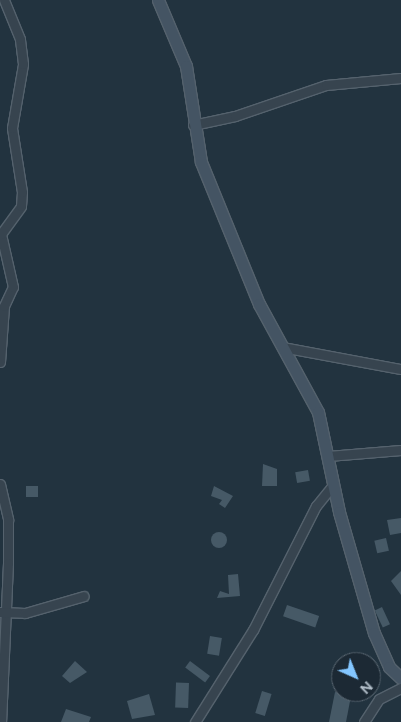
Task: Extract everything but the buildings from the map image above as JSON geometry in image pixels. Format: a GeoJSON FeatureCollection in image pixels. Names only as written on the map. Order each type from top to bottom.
{"type":"FeatureCollection","features":[{"type":"Feature","properties":{"kind":"main road"},"geometry":{"type":"LineString","coordinates":[[158,0],[186,66],[193,124],[201,162],[223,218],[282,347],[318,412],[334,484],[374,633],[389,667],[401,678]]}},
{"type":"Feature","properties":{"kind":"street"},"geometry":{"type":"LineString","coordinates":[[0,362],[4,306],[13,287],[1,234],[21,206],[22,192],[12,128],[23,64],[20,39],[4,0]]}},
{"type":"Feature","properties":{"kind":"street"},"geometry":{"type":"LineString","coordinates":[[193,124],[235,116],[326,85],[401,78]]}},
{"type":"Feature","properties":{"kind":"street"},"geometry":{"type":"LineString","coordinates":[[282,347],[401,369]]}},
{"type":"Feature","properties":{"kind":"street"},"geometry":{"type":"LineString","coordinates":[[328,456],[401,450]]}},
{"type":"Feature","properties":{"kind":"street"},"geometry":{"type":"LineString","coordinates":[[0,484],[8,520],[3,612],[1,722]]}},
{"type":"Feature","properties":{"kind":"street"},"geometry":{"type":"LineString","coordinates":[[195,722],[253,630],[312,513],[334,484]]}},
{"type":"Feature","properties":{"kind":"street"},"geometry":{"type":"LineString","coordinates":[[3,612],[25,612],[84,596]]}},
{"type":"Feature","properties":{"kind":"street"},"geometry":{"type":"LineString","coordinates":[[364,722],[379,699],[401,688]]}}]}
